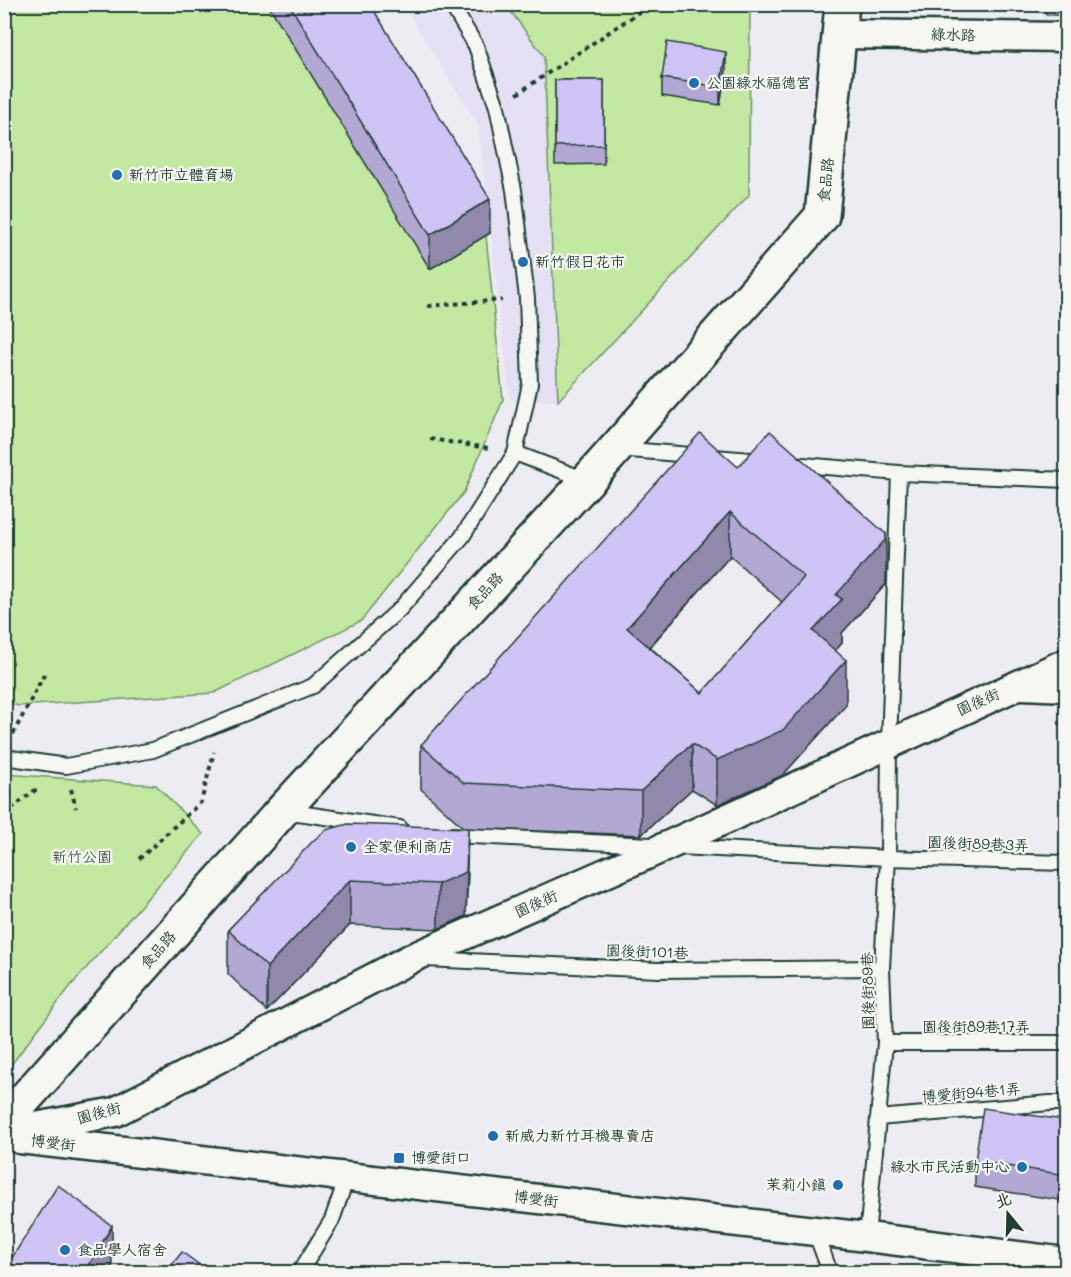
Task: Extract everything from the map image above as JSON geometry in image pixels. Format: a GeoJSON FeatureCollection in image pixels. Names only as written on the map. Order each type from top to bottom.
{"type":"FeatureCollection","features":[{"type":"Feature","properties":{"kind":"street","name":"綠水路"},"geometry":{"type":"LineString","coordinates":[[841,19],[1066,37]]}},
{"type":"Feature","properties":{"kind":"street","name":"食品路"},"geometry":{"type":"LineString","coordinates":[[4,1122],[282,811],[588,480],[822,216],[841,19]]}},
{"type":"Feature","properties":{"kind":"street","name":"園後街"},"geometry":{"type":"LineString","coordinates":[[4,1135],[115,1112],[412,958],[667,846],[1066,663]]}},
{"type":"Feature","properties":{"kind":"street"},"geometry":{"type":"LineString","coordinates":[[1017,685],[1066,687]]}},
{"type":"Feature","properties":{"kind":"street","name":"博愛街"},"geometry":{"type":"LineString","coordinates":[[4,1135],[1066,1262]]}},
{"type":"Feature","properties":{"kind":"lane"},"geometry":{"type":"LineString","coordinates":[[4,758],[66,766],[153,750],[313,686],[400,609],[462,537],[515,453],[530,384],[527,298],[514,190],[497,107],[476,46],[450,4]]}},
{"type":"Feature","properties":{"kind":"lane"},"geometry":{"type":"LineString","coordinates":[[615,449],[899,473],[1066,480]]}},
{"type":"Feature","properties":{"kind":"lane"},"geometry":{"type":"LineString","coordinates":[[515,453],[588,480]]}},
{"type":"Feature","properties":{"kind":"lane","name":"園後街89巷"},"geometry":{"type":"LineString","coordinates":[[867,1237],[885,1043],[882,968],[888,858],[889,743],[899,473]]}},
{"type":"Feature","properties":{"kind":"lane"},"geometry":{"type":"LineString","coordinates":[[282,811],[419,831]]}},
{"type":"Feature","properties":{"kind":"lane","name":"園後街89巷3弄"},"geometry":{"type":"LineString","coordinates":[[441,834],[888,858],[1066,863]]}},
{"type":"Feature","properties":{"kind":"lane","name":"園後街101巷"},"geometry":{"type":"LineString","coordinates":[[412,958],[658,970],[882,968]]}},
{"type":"Feature","properties":{"kind":"lane","name":"園後街89巷17弄"},"geometry":{"type":"LineString","coordinates":[[885,1043],[1066,1043]]}},
{"type":"Feature","properties":{"kind":"lane","name":"博愛街94巷1弄"},"geometry":{"type":"LineString","coordinates":[[878,1118],[1066,1103]]}},
{"type":"Feature","properties":{"kind":"lane"},"geometry":{"type":"LineString","coordinates":[[300,1272],[332,1220],[347,1177]]}},
{"type":"Feature","properties":{"kind":"lane"},"geometry":{"type":"LineString","coordinates":[[815,1231],[830,1272]]}},
{"type":"Feature","properties":{"kind":"path"},"geometry":{"type":"LineString","coordinates":[[497,107],[651,4]]}},
{"type":"Feature","properties":{"kind":"path"},"geometry":{"type":"LineString","coordinates":[[428,306],[527,298]]}},
{"type":"Feature","properties":{"kind":"path"},"geometry":{"type":"LineString","coordinates":[[430,439],[515,453]]}},
{"type":"Feature","properties":{"kind":"path"},"geometry":{"type":"LineString","coordinates":[[10,741],[45,673]]}},
{"type":"Feature","properties":{"kind":"path"},"geometry":{"type":"LineString","coordinates":[[139,859],[201,802],[222,723]]}},
{"type":"Feature","properties":{"kind":"path"},"geometry":{"type":"LineString","coordinates":[[4,814],[66,766]]}},
{"type":"Feature","properties":{"kind":"shaded area","name":"新竹假日花市"},"geometry":{"type":"Polygon","coordinates":[[[403,5],[506,5],[544,55],[558,401],[510,400],[478,125],[403,5]]]}},
{"type":"Feature","properties":{"kind":"green space","name":"新竹市立體育場"},"geometry":{"type":"Polygon","coordinates":[[[5,5],[365,5],[490,233],[486,236],[503,400],[464,492],[361,621],[214,693],[18,706],[5,701],[5,5]]]}},
{"type":"Feature","properties":{"kind":"green space"},"geometry":{"type":"Polygon","coordinates":[[[506,5],[750,5],[749,195],[558,401],[544,56],[506,5]]]}},
{"type":"Feature","properties":{"kind":"green space","name":"新竹公園"},"geometry":{"type":"Polygon","coordinates":[[[5,774],[156,785],[203,834],[69,988],[5,1073],[5,774]]]}},
{"type":"Feature","properties":{"kind":"building"},"geometry":{"type":"Polygon","coordinates":[[[289,4],[370,4],[490,199],[430,235],[289,4]]]}},
{"type":"Feature","properties":{"kind":"building"},"geometry":{"type":"Polygon","coordinates":[[[667,42],[726,52],[720,87],[662,78],[667,42]]]}},
{"type":"Feature","properties":{"kind":"building"},"geometry":{"type":"Polygon","coordinates":[[[555,80],[604,80],[604,145],[555,146],[555,80]]]}},
{"type":"Feature","properties":{"kind":"building"},"geometry":{"type":"Polygon","coordinates":[[[770,431],[886,534],[886,539],[836,595],[842,599],[813,631],[846,660],[783,730],[717,760],[692,744],[641,791],[464,783],[421,745],[700,433],[738,467],[770,431]],[[730,512],[627,628],[702,693],[804,577],[730,512]]]}},
{"type":"Feature","properties":{"kind":"building"},"geometry":{"type":"Polygon","coordinates":[[[348,824],[468,828],[466,872],[438,884],[350,880],[267,967],[228,930],[314,840],[326,830],[348,824]]]}},
{"type":"Feature","properties":{"kind":"building"},"geometry":{"type":"Polygon","coordinates":[[[1066,1096],[1066,1175],[975,1161],[983,1108],[1063,1120],[1066,1096]]]}},
{"type":"Feature","properties":{"kind":"building"},"geometry":{"type":"Polygon","coordinates":[[[58,1185],[112,1226],[85,1272],[14,1272],[6,1267],[58,1185]]]}},
{"type":"Feature","properties":{"kind":"building"},"geometry":{"type":"Polygon","coordinates":[[[182,1252],[209,1272],[166,1272],[182,1252]]]}},
{"type":"Feature","properties":{"kind":"place","name":"公園綠水福德宮"},"geometry":{"type":"Point","coordinates":[694,83]}},
{"type":"Feature","properties":{"kind":"place","name":"新竹市立體育場"},"geometry":{"type":"Point","coordinates":[117,175]}},
{"type":"Feature","properties":{"kind":"place","name":"新竹假日花市"},"geometry":{"type":"Point","coordinates":[523,262]}},
{"type":"Feature","properties":{"kind":"place","name":"全家便利商店"},"geometry":{"type":"Point","coordinates":[351,847]}},
{"type":"Feature","properties":{"kind":"place","name":"新威力新竹耳機專賣店"},"geometry":{"type":"Point","coordinates":[493,1136]}},
{"type":"Feature","properties":{"kind":"place","name":"博愛街口"},"geometry":{"type":"Point","coordinates":[399,1158]}},
{"type":"Feature","properties":{"kind":"place","name":"綠水市民活動中心"},"geometry":{"type":"Point","coordinates":[1022,1167]}},
{"type":"Feature","properties":{"kind":"place","name":"茉莉小鎮"},"geometry":{"type":"Point","coordinates":[838,1185]}},
{"type":"Feature","properties":{"kind":"place","name":"食品學人宿舍"},"geometry":{"type":"Point","coordinates":[65,1250]}}]}
